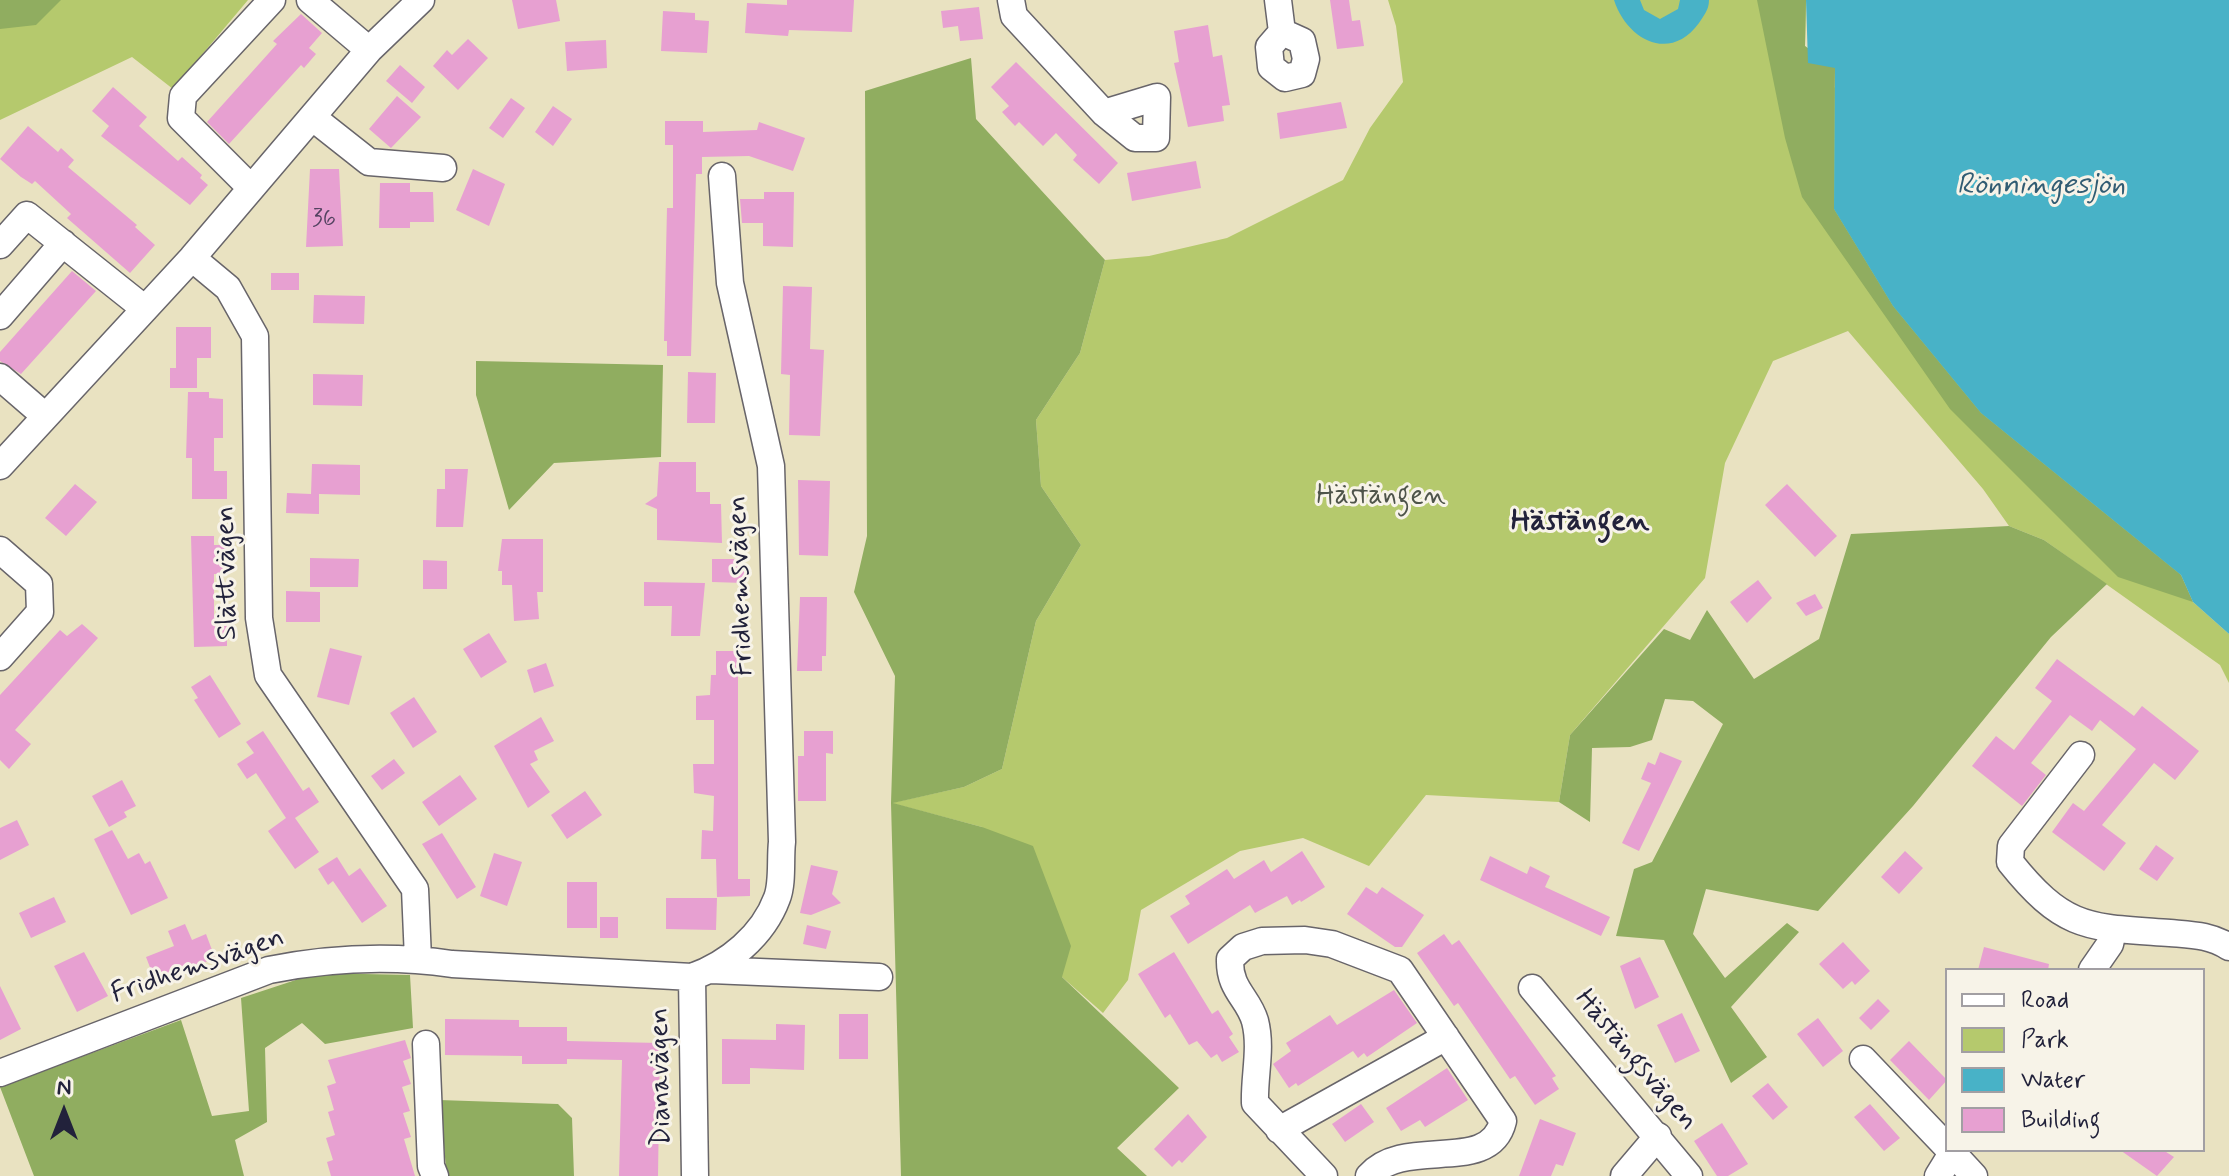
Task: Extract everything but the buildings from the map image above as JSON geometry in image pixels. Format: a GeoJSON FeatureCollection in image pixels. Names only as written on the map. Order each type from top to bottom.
{"type":"FeatureCollection","features":[{"type":"Feature","properties":{"kind":"street"},"geometry":{"type":"LineString","coordinates":[[250,187],[181,118],[183,96],[272,0]]}},
{"type":"Feature","properties":{"kind":"street"},"geometry":{"type":"LineString","coordinates":[[310,0],[369,50]]}},
{"type":"Feature","properties":{"kind":"street"},"geometry":{"type":"LineString","coordinates":[[0,466],[192,258],[369,50],[421,0]]}},
{"type":"Feature","properties":{"kind":"street"},"geometry":{"type":"LineString","coordinates":[[1011,0],[1014,16],[1104,113]]}},
{"type":"Feature","properties":{"kind":"street"},"geometry":{"type":"LineString","coordinates":[[1278,0],[1282,32]]}},
{"type":"Feature","properties":{"kind":"street"},"geometry":{"type":"LineString","coordinates":[[312,117],[369,162],[443,168]]}},
{"type":"Feature","properties":{"kind":"street","name":"Fridhemsvägen"},"geometry":{"type":"LineString","coordinates":[[702,974],[754,938],[778,897],[782,842],[771,466],[730,283],[722,176]]}},
{"type":"Feature","properties":{"kind":"street"},"geometry":{"type":"LineString","coordinates":[[0,245],[27,215],[145,309]]}},
{"type":"Feature","properties":{"kind":"street"},"geometry":{"type":"LineString","coordinates":[[0,316],[63,243]]}},
{"type":"Feature","properties":{"kind":"street","name":"Slättvägen"},"geometry":{"type":"LineString","coordinates":[[192,258],[228,288],[255,336],[259,618],[268,675],[415,889],[418,959]]}},
{"type":"Feature","properties":{"kind":"street"},"geometry":{"type":"LineString","coordinates":[[0,377],[45,416]]}},
{"type":"Feature","properties":{"kind":"street"},"geometry":{"type":"LineString","coordinates":[[0,550],[39,584],[40,612],[0,657]]}},
{"type":"Feature","properties":{"kind":"street"},"geometry":{"type":"LineString","coordinates":[[2081,755],[2011,846],[2010,862],[2030,887],[2075,922],[2113,931],[2213,937],[2229,947]]}},
{"type":"Feature","properties":{"kind":"street"},"geometry":{"type":"LineString","coordinates":[[2093,968],[2110,944],[2113,931]]}},
{"type":"Feature","properties":{"kind":"street"},"geometry":{"type":"LineString","coordinates":[[1324,1176],[1255,1103],[1258,1041],[1254,1018],[1238,995],[1230,974],[1230,959],[1243,947],[1262,941],[1332,944],[1400,970],[1503,1121],[1499,1149],[1485,1165],[1462,1171],[1389,1165],[1369,1176]]}},
{"type":"Feature","properties":{"kind":"street","name":"Fridhemsvägen"},"geometry":{"type":"LineString","coordinates":[[0,1073],[269,970],[338,959],[418,959],[452,964],[702,974],[879,977]]}},
{"type":"Feature","properties":{"kind":"street","name":"Dianavägen"},"geometry":{"type":"LineString","coordinates":[[695,1176],[702,974]]}},
{"type":"Feature","properties":{"kind":"street","name":"Hästängsvägen"},"geometry":{"type":"LineString","coordinates":[[1532,988],[1689,1176]]}},
{"type":"Feature","properties":{"kind":"street"},"geometry":{"type":"LineString","coordinates":[[1279,1130],[1446,1037]]}},
{"type":"Feature","properties":{"kind":"street"},"geometry":{"type":"LineString","coordinates":[[426,1044],[431,1166],[435,1176]]}},
{"type":"Feature","properties":{"kind":"street"},"geometry":{"type":"LineString","coordinates":[[1863,1059],[1945,1144]]}},
{"type":"Feature","properties":{"kind":"street"},"geometry":{"type":"LineString","coordinates":[[1624,1176],[1658,1136]]}},
{"type":"Feature","properties":{"kind":"street"},"geometry":{"type":"LineString","coordinates":[[1938,1176],[1950,1152]]}},
{"type":"Feature","properties":{"kind":"street"},"geometry":{"type":"LineString","coordinates":[[1953,1152],[1974,1176]]}},
{"type":"Feature","properties":{"kind":"green space"},"geometry":{"type":"Polygon","coordinates":[[[0,0],[248,0],[173,89],[132,57],[0,120],[0,0]]]}},
{"type":"Feature","properties":{"kind":"green space"},"geometry":{"type":"Polygon","coordinates":[[[0,0],[61,0],[36,25],[0,29],[0,0]]]}},
{"type":"Feature","properties":{"kind":"green space","name":"Hästängen"},"geometry":{"type":"Polygon","coordinates":[[[1388,0],[1806,0],[1805,46],[2181,575],[2193,602],[2229,634],[2229,683],[2220,665],[2044,540],[2009,526],[1983,489],[1848,331],[1773,361],[1725,463],[1705,578],[1570,735],[1559,802],[1426,795],[1369,866],[1303,838],[1240,851],[1141,910],[1128,980],[1103,1013],[1062,977],[982,827],[891,803],[964,787],[1002,769],[1036,621],[1081,545],[1041,486],[1036,420],[1080,353],[1105,260],[1149,256],[1227,238],[1343,180],[1370,128],[1403,82],[1396,26],[1388,0]]]}},
{"type":"Feature","properties":{"kind":"green space"},"geometry":{"type":"Polygon","coordinates":[[[1757,0],[1806,0],[1805,46],[1835,67],[1834,209],[1893,306],[1981,413],[2181,575],[2193,602],[2118,577],[1950,409],[1802,197],[1785,138],[1757,0]]]}},
{"type":"Feature","properties":{"kind":"green space"},"geometry":{"type":"Polygon","coordinates":[[[971,58],[976,119],[1105,260],[1080,353],[1036,420],[1041,486],[1081,545],[1036,621],[1002,769],[964,787],[893,803],[982,827],[1033,846],[1071,946],[1062,977],[1179,1088],[1117,1148],[1147,1176],[901,1176],[891,803],[895,676],[854,592],[867,536],[865,91],[971,58]]]}},
{"type":"Feature","properties":{"kind":"green space"},"geometry":{"type":"Polygon","coordinates":[[[476,361],[663,365],[661,457],[554,463],[509,510],[476,395],[476,361]]]}},
{"type":"Feature","properties":{"kind":"green space"},"geometry":{"type":"Polygon","coordinates":[[[2009,526],[2044,540],[2107,584],[2051,637],[1913,806],[1818,911],[1706,889],[1693,934],[1725,978],[1787,923],[1799,932],[1731,1007],[1767,1057],[1731,1083],[1664,940],[1616,936],[1634,869],[1652,862],[1723,724],[1693,701],[1665,699],[1652,740],[1630,747],[1592,748],[1590,822],[1559,802],[1570,735],[1664,629],[1690,640],[1707,610],[1754,679],[1819,639],[1851,534],[2009,526]]]}},
{"type":"Feature","properties":{"kind":"green space"},"geometry":{"type":"Polygon","coordinates":[[[317,973],[410,975],[413,1028],[325,1044],[302,1023],[265,1048],[267,1122],[235,1140],[244,1176],[34,1176],[0,1087],[181,1020],[212,1116],[249,1111],[241,998],[317,973]]]}},
{"type":"Feature","properties":{"kind":"green space"},"geometry":{"type":"Polygon","coordinates":[[[439,1100],[558,1104],[572,1118],[574,1176],[447,1176],[439,1100]]]}},
{"type":"Feature","properties":{"kind":"water"},"geometry":{"type":"Polygon","coordinates":[[[1614,0],[1640,0],[1644,10],[1660,19],[1678,9],[1680,0],[1709,0],[1704,15],[1688,35],[1663,44],[1650,42],[1639,35],[1620,14],[1614,0]]]}},
{"type":"Feature","properties":{"kind":"water","name":"Rönningesjön"},"geometry":{"type":"Polygon","coordinates":[[[1806,0],[2229,0],[2229,634],[2193,602],[2181,575],[1981,413],[1893,306],[1834,209],[1835,68],[1808,63],[1806,0]]]}},
{"type":"Feature","properties":{"kind":"district","name":"Hästängen"},"geometry":{"type":"Point","coordinates":[1580,523]}}]}
